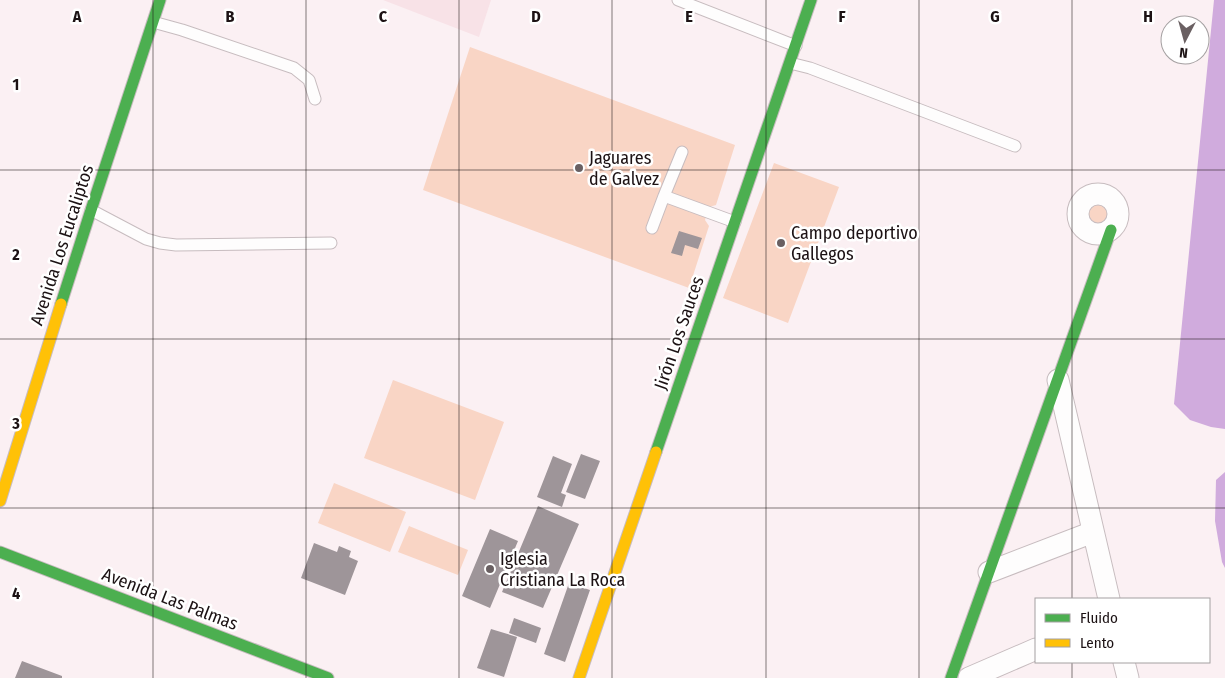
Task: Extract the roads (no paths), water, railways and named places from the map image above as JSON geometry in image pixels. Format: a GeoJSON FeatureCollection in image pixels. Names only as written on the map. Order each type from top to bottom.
{"type":"FeatureCollection","features":[{"type":"Feature","properties":{"kind":"street","name":"Avenida Los Eucaliptos"},"geometry":{"type":"LineString","coordinates":[[0,501],[91,210],[160,0]]}},
{"type":"Feature","properties":{"kind":"street","name":"Jirón Los Sauces"},"geometry":{"type":"LineString","coordinates":[[579,678],[811,0]]}},
{"type":"Feature","properties":{"kind":"street"},"geometry":{"type":"LineString","coordinates":[[951,678],[1112,230]]}},
{"type":"Feature","properties":{"kind":"street"},"geometry":{"type":"LineString","coordinates":[[1058,380],[1109,598]]}},
{"type":"Feature","properties":{"kind":"street"},"geometry":{"type":"LineString","coordinates":[[989,572],[1093,532]]}},
{"type":"Feature","properties":{"kind":"street","name":"Avenida Las Palmas"},"geometry":{"type":"LineString","coordinates":[[0,552],[328,678]]}},
{"type":"Feature","properties":{"kind":"street"},"geometry":{"type":"LineString","coordinates":[[969,678],[1035,649]]}},
{"type":"Feature","properties":{"kind":"street"},"geometry":{"type":"LineString","coordinates":[[1124,663],[1128,678]]}},
{"type":"Feature","properties":{"kind":"lane"},"geometry":{"type":"LineString","coordinates":[[678,0],[796,46]]}},
{"type":"Feature","properties":{"kind":"lane"},"geometry":{"type":"LineString","coordinates":[[153,22],[294,68],[308,80],[315,99]]}},
{"type":"Feature","properties":{"kind":"lane"},"geometry":{"type":"LineString","coordinates":[[790,63],[810,68],[1014,146]]}},
{"type":"Feature","properties":{"kind":"lane"},"geometry":{"type":"LineString","coordinates":[[652,228],[682,152]]}},
{"type":"Feature","properties":{"kind":"lane"},"geometry":{"type":"LineString","coordinates":[[664,196],[735,222]]}},
{"type":"Feature","properties":{"kind":"lane"},"geometry":{"type":"LineString","coordinates":[[91,210],[146,239],[160,243],[176,245],[331,243]]}},
{"type":"Feature","properties":{"kind":"place","name":"Jaguares de Galvez"},"geometry":{"type":"Point","coordinates":[579,168]}},
{"type":"Feature","properties":{"kind":"place","name":"Campo deportivo Gallegos"},"geometry":{"type":"Point","coordinates":[781,243]}},
{"type":"Feature","properties":{"kind":"place","name":"Iglesia Cristiana La Roca"},"geometry":{"type":"Point","coordinates":[490,569]}}]}
